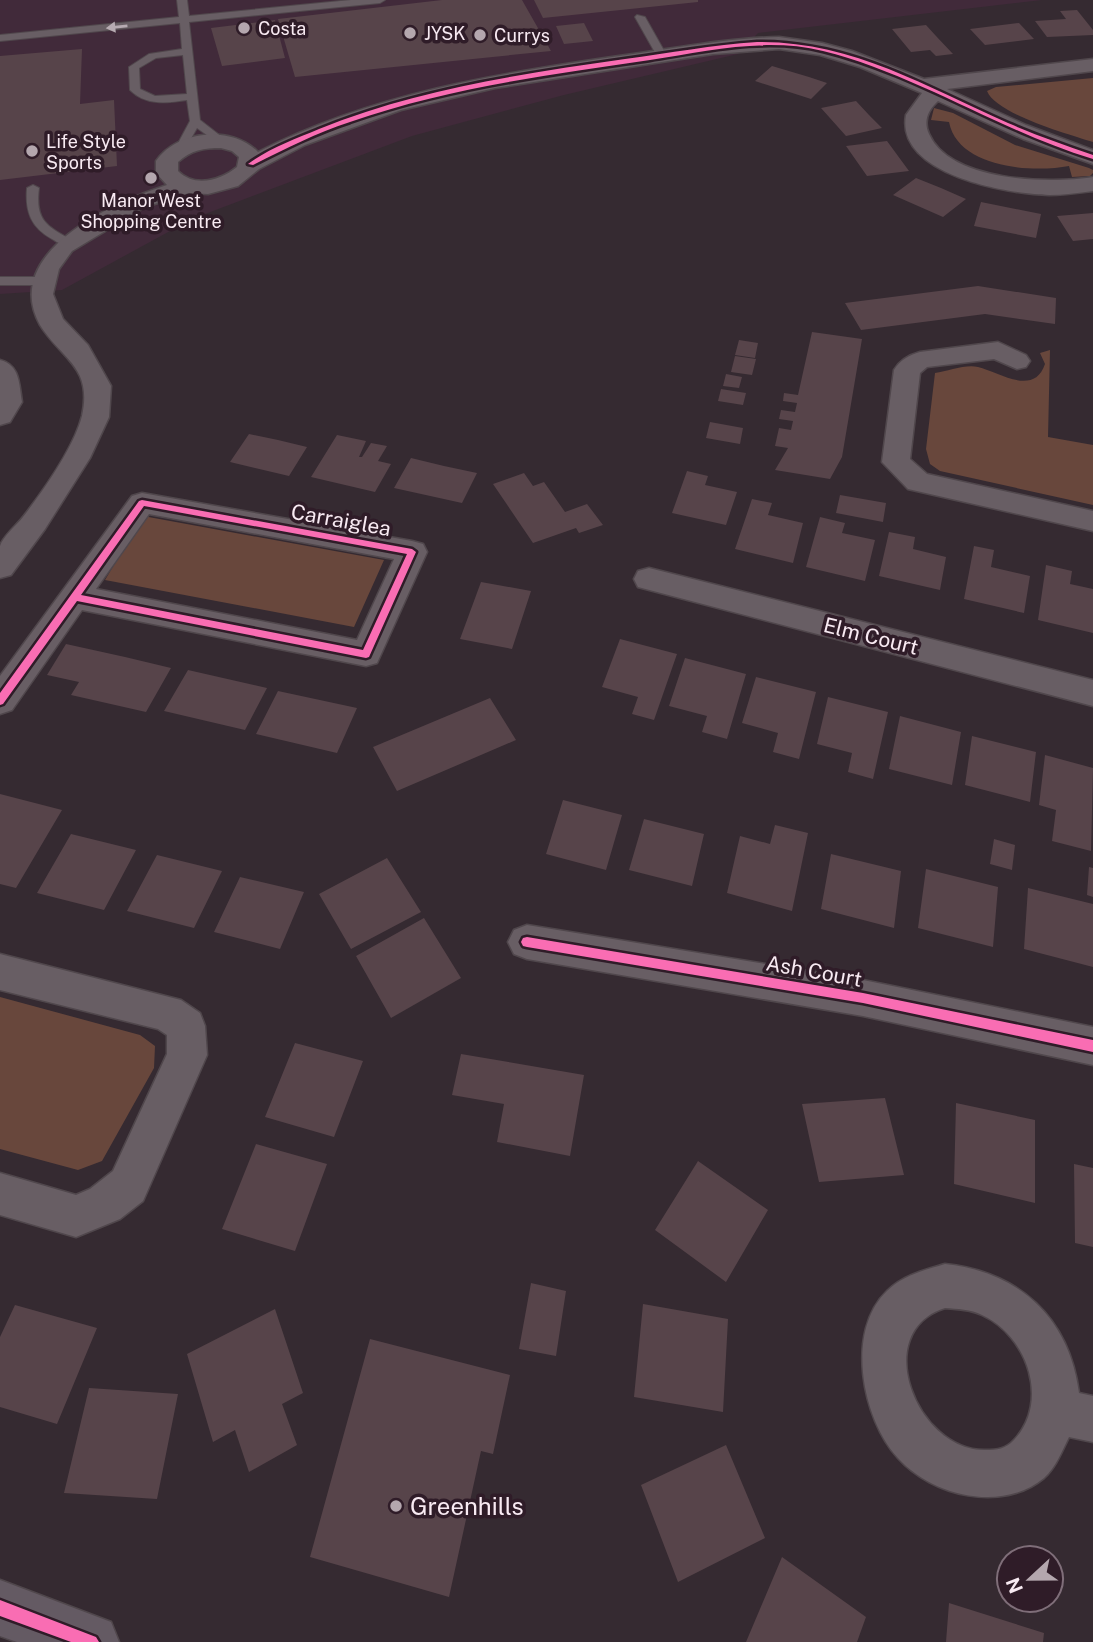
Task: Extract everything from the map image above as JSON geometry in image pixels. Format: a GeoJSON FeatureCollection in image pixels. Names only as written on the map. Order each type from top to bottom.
{"type":"FeatureCollection","features":[{"type":"Feature","properties":{"kind":"street"},"geometry":{"type":"LineString","coordinates":[[136,202],[188,186],[215,186],[230,182],[243,174],[251,164],[290,141],[408,101],[482,83],[741,44],[809,47],[888,69],[995,120],[1093,157]]}},
{"type":"Feature","properties":{"kind":"street"},"geometry":{"type":"LineString","coordinates":[[931,88],[1093,65]]}},
{"type":"Feature","properties":{"kind":"street"},"geometry":{"type":"LineString","coordinates":[[931,88],[917,111],[914,125],[920,141],[933,155],[960,170],[987,180],[1028,187],[1066,188],[1093,184]]}},
{"type":"Feature","properties":{"kind":"street"},"geometry":{"type":"LineString","coordinates":[[188,186],[173,181],[167,173],[167,161],[180,149],[194,144],[290,141]]}},
{"type":"Feature","properties":{"kind":"street"},"geometry":{"type":"LineString","coordinates":[[228,143],[248,152],[251,164]]}},
{"type":"Feature","properties":{"kind":"street"},"geometry":{"type":"LineString","coordinates":[[0,567],[34,522],[69,468],[95,417],[98,386],[79,351],[51,322],[41,294],[47,268],[68,243],[136,202],[167,173]]}},
{"type":"Feature","properties":{"kind":"street"},"geometry":{"type":"LineString","coordinates":[[1017,361],[999,350],[920,360],[907,370],[896,462],[918,482],[1093,522]]}},
{"type":"Feature","properties":{"kind":"street"},"geometry":{"type":"LineString","coordinates":[[0,368],[4,370],[9,402],[0,416]]}},
{"type":"Feature","properties":{"kind":"street","name":"Carraiglea"},"geometry":{"type":"LineString","coordinates":[[0,701],[142,503],[412,552],[366,654],[76,597]]}},
{"type":"Feature","properties":{"kind":"street","name":"Elm Court"},"geometry":{"type":"LineString","coordinates":[[649,579],[1093,693]]}},
{"type":"Feature","properties":{"kind":"street","name":"Ash Court"},"geometry":{"type":"LineString","coordinates":[[527,942],[863,998],[1093,1046]]}},
{"type":"Feature","properties":{"kind":"street"},"geometry":{"type":"LineString","coordinates":[[0,972],[167,1013],[186,1026],[187,1055],[128,1186],[105,1204],[76,1216],[0,1194]]}},
{"type":"Feature","properties":{"kind":"lane"},"geometry":{"type":"LineString","coordinates":[[180,149],[195,121],[182,0]]}},
{"type":"Feature","properties":{"kind":"lane"},"geometry":{"type":"LineString","coordinates":[[0,38],[380,0]]}},
{"type":"Feature","properties":{"kind":"lane"},"geometry":{"type":"LineString","coordinates":[[640,17],[662,56]]}},
{"type":"Feature","properties":{"kind":"lane"},"geometry":{"type":"LineString","coordinates":[[188,51],[141,60],[134,67],[135,90],[141,97],[158,100],[192,96]]}},
{"type":"Feature","properties":{"kind":"lane"},"geometry":{"type":"LineString","coordinates":[[195,121],[228,143]]}},
{"type":"Feature","properties":{"kind":"lane"},"geometry":{"type":"LineString","coordinates":[[33,188],[31,205],[34,217],[43,229],[68,243]]}},
{"type":"Feature","properties":{"kind":"lane"},"geometry":{"type":"LineString","coordinates":[[0,281],[44,281]]}},
{"type":"Feature","properties":{"kind":"shaded area","name":"Manor West Shopping Centre"},"geometry":{"type":"Polygon","coordinates":[[[0,0],[1042,0],[758,33],[738,54],[564,95],[412,136],[192,219],[62,290],[0,294],[0,0]]]}},
{"type":"Feature","properties":{"kind":"shaded area"},"geometry":{"type":"Polygon","coordinates":[[[1093,78],[1093,142],[1018,115],[1004,108],[987,91],[996,87],[1093,78]]]}},
{"type":"Feature","properties":{"kind":"shaded area"},"geometry":{"type":"Polygon","coordinates":[[[934,108],[953,113],[1015,145],[1089,168],[1093,173],[1090,176],[1072,177],[1069,166],[1036,169],[998,164],[981,158],[966,149],[955,137],[949,122],[931,120],[934,108]]]}},
{"type":"Feature","properties":{"kind":"shaded area"},"geometry":{"type":"Polygon","coordinates":[[[1050,350],[1048,437],[1093,445],[1093,505],[940,471],[930,464],[926,449],[935,373],[973,366],[1025,381],[1040,374],[1045,364],[1040,353],[1050,350]]]}},
{"type":"Feature","properties":{"kind":"shaded area"},"geometry":{"type":"Polygon","coordinates":[[[143,516],[384,560],[354,627],[105,580],[143,516]]]}},
{"type":"Feature","properties":{"kind":"shaded area"},"geometry":{"type":"Polygon","coordinates":[[[0,997],[140,1035],[155,1046],[154,1068],[102,1161],[78,1170],[0,1149],[0,997]]]}},
{"type":"Feature","properties":{"kind":"building"},"geometry":{"type":"Polygon","coordinates":[[[442,0],[522,0],[551,51],[295,77],[278,19],[442,0]]]}},
{"type":"Feature","properties":{"kind":"building"},"geometry":{"type":"Polygon","coordinates":[[[534,0],[698,0],[698,2],[543,18],[534,0]]]}},
{"type":"Feature","properties":{"kind":"building"},"geometry":{"type":"Polygon","coordinates":[[[1077,10],[1093,30],[1093,35],[1047,37],[1035,21],[1066,19],[1060,11],[1077,10]]]}},
{"type":"Feature","properties":{"kind":"building"},"geometry":{"type":"Polygon","coordinates":[[[275,20],[285,58],[222,66],[211,28],[275,20]]]}},
{"type":"Feature","properties":{"kind":"building"},"geometry":{"type":"Polygon","coordinates":[[[584,23],[593,41],[564,44],[556,26],[584,23]]]}},
{"type":"Feature","properties":{"kind":"building"},"geometry":{"type":"Polygon","coordinates":[[[1019,23],[1034,39],[985,45],[970,29],[1019,23]]]}},
{"type":"Feature","properties":{"kind":"building"},"geometry":{"type":"Polygon","coordinates":[[[926,25],[953,54],[936,56],[930,50],[911,52],[892,29],[926,25]]]}},
{"type":"Feature","properties":{"kind":"building","name":"Manor West Shopping Centre"},"geometry":{"type":"Polygon","coordinates":[[[82,49],[80,104],[114,100],[117,166],[0,180],[0,56],[82,49]]]}},
{"type":"Feature","properties":{"kind":"building"},"geometry":{"type":"Polygon","coordinates":[[[772,66],[827,83],[811,99],[755,81],[772,66]]]}},
{"type":"Feature","properties":{"kind":"building"},"geometry":{"type":"Polygon","coordinates":[[[856,101],[882,128],[846,136],[821,108],[856,101]]]}},
{"type":"Feature","properties":{"kind":"building"},"geometry":{"type":"Polygon","coordinates":[[[887,141],[909,171],[867,176],[846,146],[887,141]]]}},
{"type":"Feature","properties":{"kind":"building"},"geometry":{"type":"Polygon","coordinates":[[[916,178],[966,199],[943,217],[893,195],[916,178]]]}},
{"type":"Feature","properties":{"kind":"building"},"geometry":{"type":"Polygon","coordinates":[[[981,202],[1041,214],[1036,238],[974,226],[981,202]]]}},
{"type":"Feature","properties":{"kind":"building"},"geometry":{"type":"Polygon","coordinates":[[[1093,213],[1093,239],[1073,241],[1057,216],[1093,213]]]}},
{"type":"Feature","properties":{"kind":"building"},"geometry":{"type":"Polygon","coordinates":[[[978,286],[1056,298],[1055,324],[985,314],[861,330],[845,303],[978,286]]]}},
{"type":"Feature","properties":{"kind":"building"},"geometry":{"type":"Polygon","coordinates":[[[812,332],[862,339],[842,457],[830,479],[775,470],[788,448],[775,446],[779,428],[791,430],[793,421],[779,419],[781,410],[795,412],[797,403],[783,401],[784,393],[798,395],[812,332]]]}},
{"type":"Feature","properties":{"kind":"building"},"geometry":{"type":"Polygon","coordinates":[[[739,340],[758,343],[755,358],[735,355],[739,340]]]}},
{"type":"Feature","properties":{"kind":"building"},"geometry":{"type":"Polygon","coordinates":[[[735,356],[756,359],[752,375],[731,372],[735,356]]]}},
{"type":"Feature","properties":{"kind":"building"},"geometry":{"type":"Polygon","coordinates":[[[726,374],[742,377],[739,388],[723,386],[726,374]]]}},
{"type":"Feature","properties":{"kind":"building"},"geometry":{"type":"Polygon","coordinates":[[[721,389],[746,393],[743,405],[718,401],[721,389]]]}},
{"type":"Feature","properties":{"kind":"building"},"geometry":{"type":"Polygon","coordinates":[[[710,422],[743,428],[740,444],[706,438],[710,422]]]}},
{"type":"Feature","properties":{"kind":"building"},"geometry":{"type":"Polygon","coordinates":[[[249,434],[307,447],[289,476],[230,462],[249,434]]]}},
{"type":"Feature","properties":{"kind":"building"},"geometry":{"type":"Polygon","coordinates":[[[337,435],[366,441],[359,457],[362,457],[371,443],[387,446],[378,461],[391,464],[375,492],[311,477],[337,435]]]}},
{"type":"Feature","properties":{"kind":"building"},"geometry":{"type":"Polygon","coordinates":[[[411,458],[477,473],[462,503],[394,488],[411,458]]]}},
{"type":"Feature","properties":{"kind":"building"},"geometry":{"type":"Polygon","coordinates":[[[687,471],[708,476],[705,485],[737,492],[726,525],[672,513],[687,471]]]}},
{"type":"Feature","properties":{"kind":"building"},"geometry":{"type":"Polygon","coordinates":[[[524,473],[533,486],[544,482],[565,512],[587,504],[603,525],[579,533],[576,528],[533,543],[493,484],[524,473]]]}},
{"type":"Feature","properties":{"kind":"building"},"geometry":{"type":"Polygon","coordinates":[[[840,495],[886,503],[883,522],[836,513],[840,495]]]}},
{"type":"Feature","properties":{"kind":"building"},"geometry":{"type":"Polygon","coordinates":[[[752,499],[772,503],[768,515],[803,523],[793,563],[735,549],[752,499]]]}},
{"type":"Feature","properties":{"kind":"building"},"geometry":{"type":"Polygon","coordinates":[[[820,517],[845,523],[842,533],[875,540],[865,581],[806,567],[820,517]]]}},
{"type":"Feature","properties":{"kind":"building"},"geometry":{"type":"Polygon","coordinates":[[[889,532],[915,537],[913,549],[946,557],[940,590],[879,576],[889,532]]]}},
{"type":"Feature","properties":{"kind":"building"},"geometry":{"type":"Polygon","coordinates":[[[974,546],[994,550],[991,567],[1030,576],[1024,613],[964,599],[974,546]]]}},
{"type":"Feature","properties":{"kind":"building"},"geometry":{"type":"Polygon","coordinates":[[[1046,565],[1072,571],[1070,584],[1093,589],[1093,633],[1038,620],[1046,565]]]}},
{"type":"Feature","properties":{"kind":"building"},"geometry":{"type":"Polygon","coordinates":[[[481,582],[531,591],[512,649],[460,639],[481,582]]]}},
{"type":"Feature","properties":{"kind":"building"},"geometry":{"type":"Polygon","coordinates":[[[620,639],[677,654],[654,720],[632,714],[638,697],[602,687],[620,639]]]}},
{"type":"Feature","properties":{"kind":"building"},"geometry":{"type":"Polygon","coordinates":[[[66,644],[171,668],[146,712],[71,695],[79,682],[47,675],[66,644]]]}},
{"type":"Feature","properties":{"kind":"building"},"geometry":{"type":"Polygon","coordinates":[[[685,658],[746,674],[727,739],[702,732],[707,716],[669,706],[685,658]]]}},
{"type":"Feature","properties":{"kind":"building"},"geometry":{"type":"Polygon","coordinates":[[[188,670],[267,688],[245,730],[164,711],[188,670]]]}},
{"type":"Feature","properties":{"kind":"building"},"geometry":{"type":"Polygon","coordinates":[[[756,677],[816,692],[799,759],[773,752],[778,733],[742,723],[756,677]]]}},
{"type":"Feature","properties":{"kind":"building"},"geometry":{"type":"Polygon","coordinates":[[[278,691],[357,708],[337,753],[256,734],[278,691]]]}},
{"type":"Feature","properties":{"kind":"building"},"geometry":{"type":"Polygon","coordinates":[[[828,697],[888,712],[873,779],[848,772],[852,753],[817,744],[828,697]]]}},
{"type":"Feature","properties":{"kind":"building"},"geometry":{"type":"Polygon","coordinates":[[[490,698],[516,740],[397,791],[373,747],[490,698]]]}},
{"type":"Feature","properties":{"kind":"building"},"geometry":{"type":"Polygon","coordinates":[[[900,716],[961,732],[952,785],[889,769],[900,716]]]}},
{"type":"Feature","properties":{"kind":"building"},"geometry":{"type":"Polygon","coordinates":[[[972,736],[1036,752],[1030,802],[965,785],[972,736]]]}},
{"type":"Feature","properties":{"kind":"building"},"geometry":{"type":"Polygon","coordinates":[[[1045,755],[1093,768],[1091,851],[1052,841],[1056,810],[1039,805],[1045,755]]]}},
{"type":"Feature","properties":{"kind":"building"},"geometry":{"type":"Polygon","coordinates":[[[0,794],[62,810],[16,888],[0,884],[0,794]]]}},
{"type":"Feature","properties":{"kind":"building"},"geometry":{"type":"Polygon","coordinates":[[[563,800],[622,815],[606,870],[546,854],[563,800]]]}},
{"type":"Feature","properties":{"kind":"building"},"geometry":{"type":"Polygon","coordinates":[[[644,819],[704,834],[692,886],[629,870],[644,819]]]}},
{"type":"Feature","properties":{"kind":"building"},"geometry":{"type":"Polygon","coordinates":[[[775,825],[808,833],[792,911],[727,893],[740,836],[770,844],[775,825]]]}},
{"type":"Feature","properties":{"kind":"building"},"geometry":{"type":"Polygon","coordinates":[[[71,834],[136,850],[104,910],[37,893],[71,834]]]}},
{"type":"Feature","properties":{"kind":"building"},"geometry":{"type":"Polygon","coordinates":[[[994,839],[1015,845],[1012,870],[990,864],[994,839]]]}},
{"type":"Feature","properties":{"kind":"building"},"geometry":{"type":"Polygon","coordinates":[[[831,854],[901,871],[894,928],[821,909],[831,854]]]}},
{"type":"Feature","properties":{"kind":"building"},"geometry":{"type":"Polygon","coordinates":[[[157,855],[222,871],[194,928],[127,911],[157,855]]]}},
{"type":"Feature","properties":{"kind":"building"},"geometry":{"type":"Polygon","coordinates":[[[387,858],[421,912],[351,949],[319,894],[387,858]]]}},
{"type":"Feature","properties":{"kind":"building"},"geometry":{"type":"Polygon","coordinates":[[[1089,867],[1093,868],[1093,897],[1087,895],[1089,867]]]}},
{"type":"Feature","properties":{"kind":"building"},"geometry":{"type":"Polygon","coordinates":[[[926,869],[998,887],[993,947],[918,928],[926,869]]]}},
{"type":"Feature","properties":{"kind":"building"},"geometry":{"type":"Polygon","coordinates":[[[240,877],[304,892],[280,949],[214,932],[240,877]]]}},
{"type":"Feature","properties":{"kind":"building"},"geometry":{"type":"Polygon","coordinates":[[[1028,888],[1093,904],[1093,967],[1024,949],[1028,888]]]}},
{"type":"Feature","properties":{"kind":"building"},"geometry":{"type":"Polygon","coordinates":[[[424,918],[461,978],[391,1018],[356,956],[424,918]]]}},
{"type":"Feature","properties":{"kind":"building"},"geometry":{"type":"Polygon","coordinates":[[[295,1043],[363,1061],[334,1137],[265,1117],[295,1043]]]}},
{"type":"Feature","properties":{"kind":"building"},"geometry":{"type":"Polygon","coordinates":[[[461,1054],[584,1075],[570,1156],[497,1142],[504,1104],[452,1095],[461,1054]]]}},
{"type":"Feature","properties":{"kind":"building"},"geometry":{"type":"Polygon","coordinates":[[[885,1098],[904,1175],[819,1182],[802,1104],[885,1098]]]}},
{"type":"Feature","properties":{"kind":"building"},"geometry":{"type":"Polygon","coordinates":[[[956,1103],[1035,1120],[1035,1203],[954,1184],[956,1103]]]}},
{"type":"Feature","properties":{"kind":"building"},"geometry":{"type":"Polygon","coordinates":[[[256,1144],[327,1164],[295,1251],[222,1229],[256,1144]]]}},
{"type":"Feature","properties":{"kind":"building"},"geometry":{"type":"Polygon","coordinates":[[[698,1161],[768,1210],[726,1282],[655,1230],[698,1161]]]}},
{"type":"Feature","properties":{"kind":"building"},"geometry":{"type":"Polygon","coordinates":[[[1074,1164],[1093,1168],[1093,1247],[1075,1243],[1074,1164]]]}},
{"type":"Feature","properties":{"kind":"building"},"geometry":{"type":"Polygon","coordinates":[[[531,1283],[566,1291],[556,1356],[519,1349],[531,1283]]]}},
{"type":"Feature","properties":{"kind":"building"},"geometry":{"type":"Polygon","coordinates":[[[643,1304],[728,1319],[723,1412],[634,1397],[643,1304]]]}},
{"type":"Feature","properties":{"kind":"building"},"geometry":{"type":"Polygon","coordinates":[[[15,1305],[97,1328],[57,1424],[0,1407],[0,1337],[15,1305]]]}},
{"type":"Feature","properties":{"kind":"building"},"geometry":{"type":"Polygon","coordinates":[[[275,1309],[303,1393],[282,1404],[297,1445],[249,1472],[235,1430],[213,1442],[187,1354],[275,1309]]]}},
{"type":"Feature","properties":{"kind":"building","name":"Greenhills"},"geometry":{"type":"Polygon","coordinates":[[[370,1339],[510,1375],[493,1454],[481,1451],[449,1597],[310,1557],[370,1339]]]}},
{"type":"Feature","properties":{"kind":"building"},"geometry":{"type":"Polygon","coordinates":[[[89,1388],[178,1394],[157,1499],[64,1493],[89,1388]]]}},
{"type":"Feature","properties":{"kind":"building"},"geometry":{"type":"Polygon","coordinates":[[[726,1445],[765,1538],[678,1582],[641,1485],[726,1445]]]}},
{"type":"Feature","properties":{"kind":"building"},"geometry":{"type":"Polygon","coordinates":[[[782,1557],[866,1617],[857,1642],[746,1642],[782,1557]]]}},
{"type":"Feature","properties":{"kind":"building"},"geometry":{"type":"Polygon","coordinates":[[[949,1603],[1044,1633],[1043,1642],[946,1642],[949,1603]]]}},
{"type":"Feature","properties":{"kind":"cycle path"},"geometry":{"type":"LineString","coordinates":[[251,164],[297,140],[345,121],[444,92],[546,73],[713,48],[779,43],[845,55],[910,80],[1018,130],[1093,157]]}},
{"type":"Feature","properties":{"kind":"cycle path"},"geometry":{"type":"LineString","coordinates":[[0,701],[142,503],[412,552],[366,654],[76,597]]}},
{"type":"Feature","properties":{"kind":"cycle path"},"geometry":{"type":"LineString","coordinates":[[527,942],[863,998],[1093,1046]]}},
{"type":"Feature","properties":{"kind":"cycle path"},"geometry":{"type":"LineString","coordinates":[[0,1608],[91,1642]]}},
{"type":"Feature","properties":{"kind":"place","name":"Costa"},"geometry":{"type":"Point","coordinates":[244,28]}},
{"type":"Feature","properties":{"kind":"place","name":"JYSK"},"geometry":{"type":"Point","coordinates":[410,33]}},
{"type":"Feature","properties":{"kind":"place","name":"Currys"},"geometry":{"type":"Point","coordinates":[480,35]}},
{"type":"Feature","properties":{"kind":"place","name":"Life Style Sports"},"geometry":{"type":"Point","coordinates":[32,151]}},
{"type":"Feature","properties":{"kind":"place","name":"Manor West Shopping Centre"},"geometry":{"type":"Point","coordinates":[151,178]}},
{"type":"Feature","properties":{"kind":"place","name":"Greenhills"},"geometry":{"type":"Point","coordinates":[396,1506]}}]}
